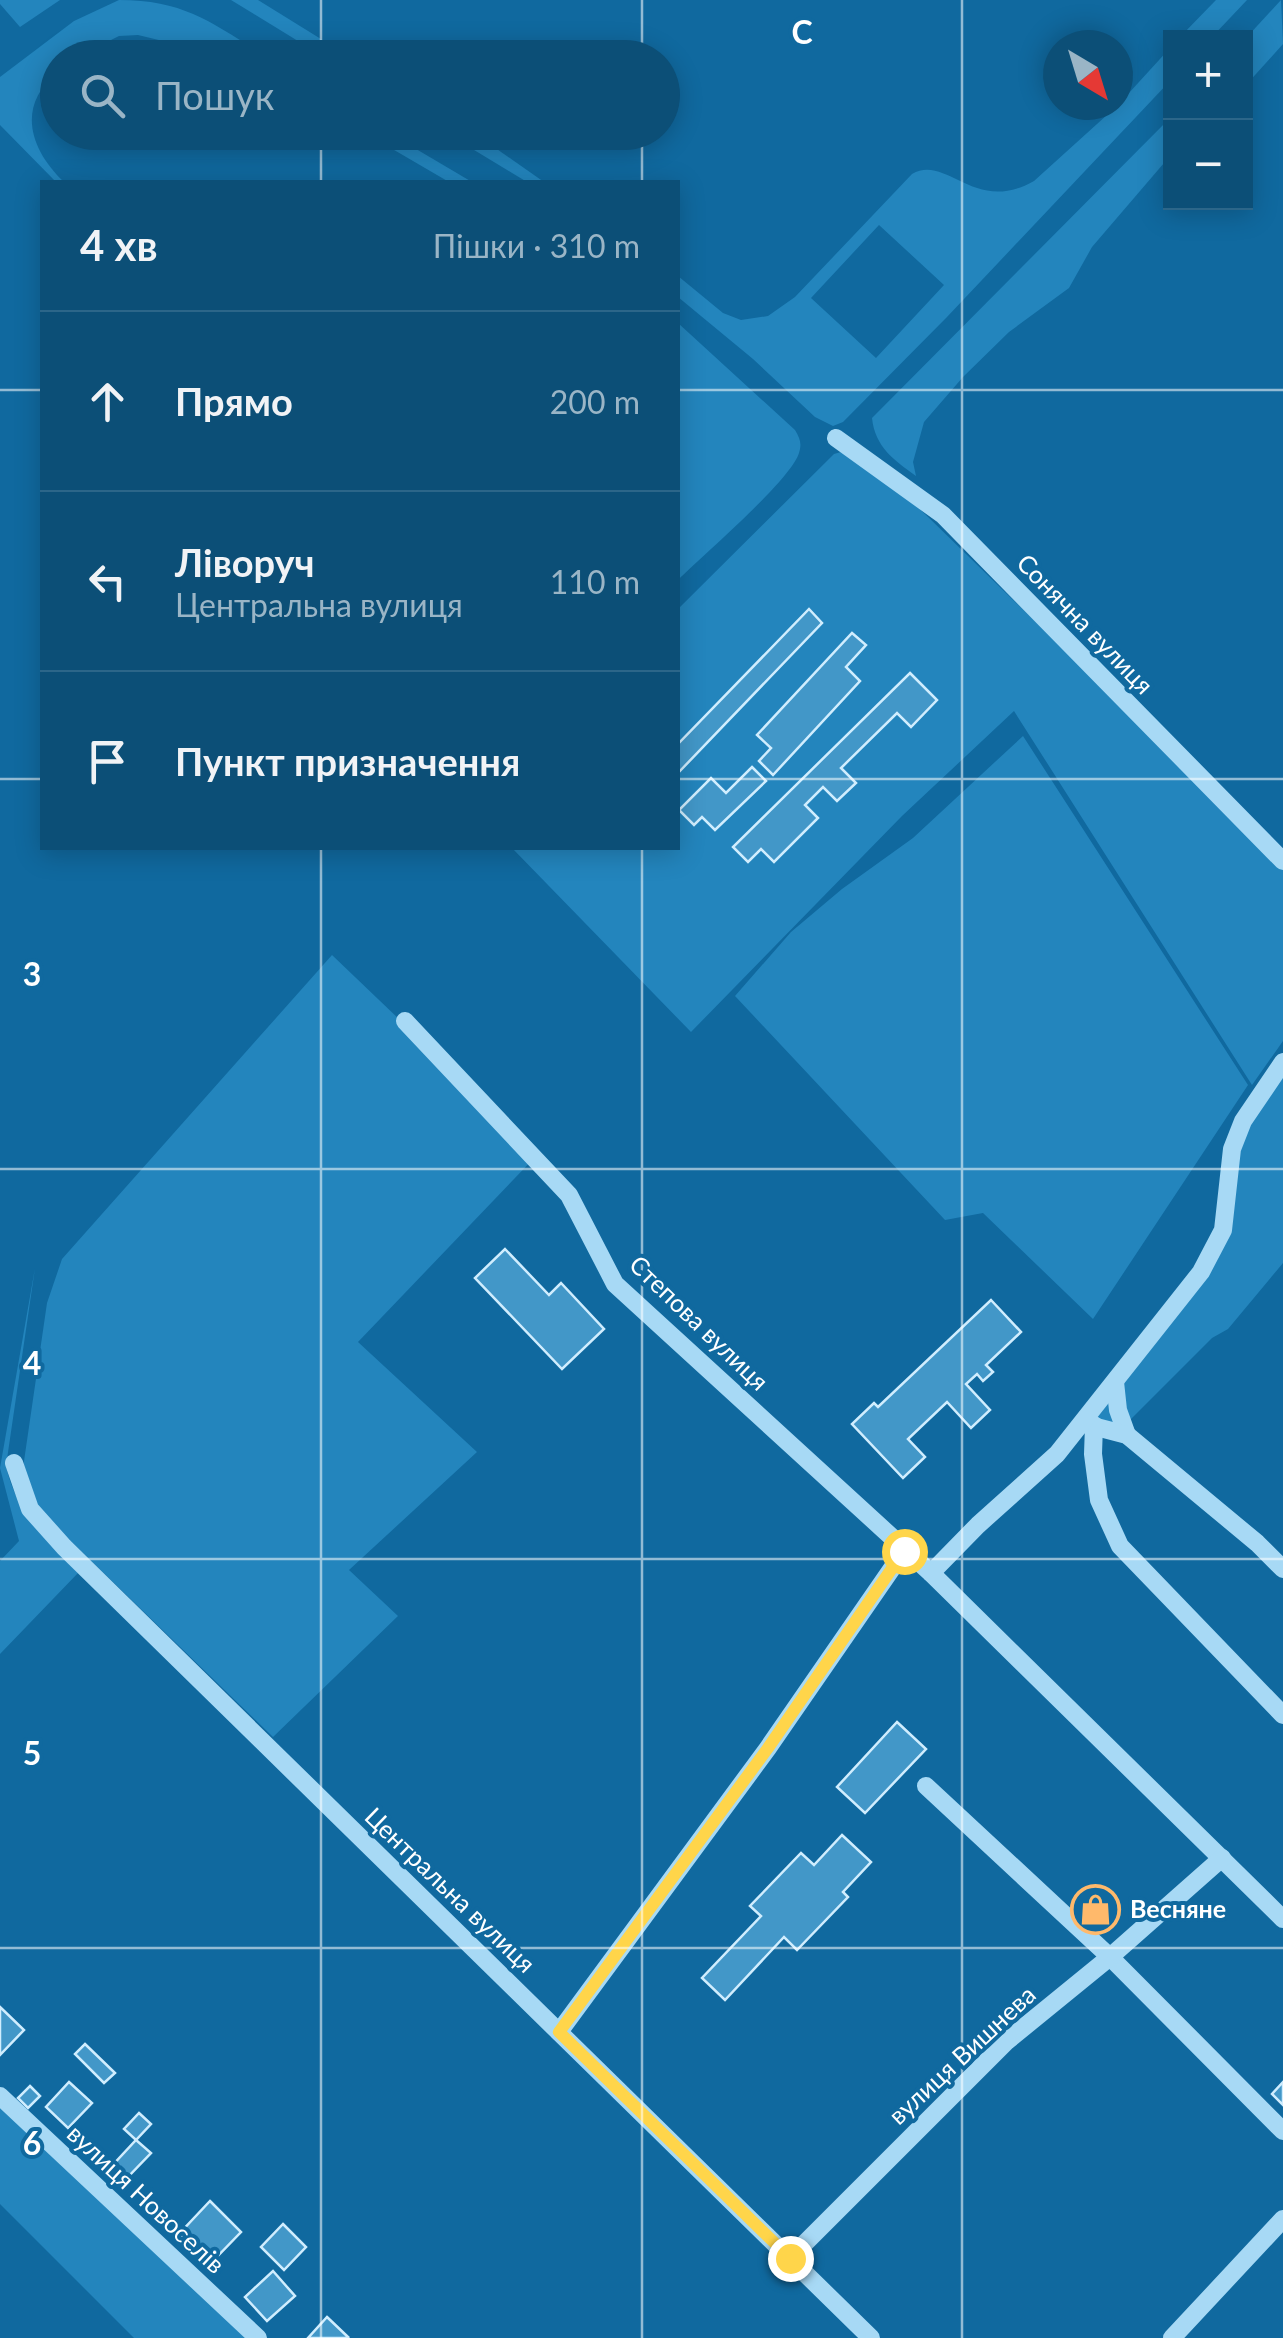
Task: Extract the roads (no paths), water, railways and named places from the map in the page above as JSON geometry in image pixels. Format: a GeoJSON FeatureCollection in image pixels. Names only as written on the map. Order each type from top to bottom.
{"type":"FeatureCollection","features":[{"type":"Feature","properties":{"kind":"street","name":"Сонячна вулиця"},"geometry":{"type":"LineString","coordinates":[[836,438],[943,514],[1283,862]]}},
{"type":"Feature","properties":{"kind":"street","name":"Степова вулиця"},"geometry":{"type":"LineString","coordinates":[[406,1021],[569,1195],[616,1284],[931,1573],[1283,1919]]}},
{"type":"Feature","properties":{"kind":"street"},"geometry":{"type":"LineString","coordinates":[[931,1573],[1087,1424],[1214,1250],[1223,1230],[1232,1149],[1243,1121],[1283,1062]]}},
{"type":"Feature","properties":{"kind":"street"},"geometry":{"type":"LineString","coordinates":[[1115,1382],[1118,1410],[1127,1435]]}},
{"type":"Feature","properties":{"kind":"street"},"geometry":{"type":"LineString","coordinates":[[1087,1424],[1127,1435],[1257,1543],[1283,1570]]}},
{"type":"Feature","properties":{"kind":"street"},"geometry":{"type":"LineString","coordinates":[[1087,1424],[1099,1500],[1120,1546],[1283,1715]]}},
{"type":"Feature","properties":{"kind":"street","name":"Центральна вулиця"},"geometry":{"type":"LineString","coordinates":[[14,1464],[30,1508],[64,1547],[871,2338]]}},
{"type":"Feature","properties":{"kind":"street"},"geometry":{"type":"LineString","coordinates":[[559,2032],[768,1748],[904,1551]]}},
{"type":"Feature","properties":{"kind":"street"},"geometry":{"type":"LineString","coordinates":[[926,1786],[1110,1957],[1283,2131]]}},
{"type":"Feature","properties":{"kind":"street","name":"вулиця Вишнева"},"geometry":{"type":"LineString","coordinates":[[790,2258],[1007,2041],[1222,1858]]}},
{"type":"Feature","properties":{"kind":"street","name":"вулиця Новоселів"},"geometry":{"type":"LineString","coordinates":[[0,2096],[258,2338]]}},
{"type":"Feature","properties":{"kind":"street"},"geometry":{"type":"LineString","coordinates":[[1172,2338],[1283,2219]]}},
{"type":"Feature","properties":{"kind":"place","name":"Весняне"},"geometry":{"type":"Point","coordinates":[1095,1909]}}]}
